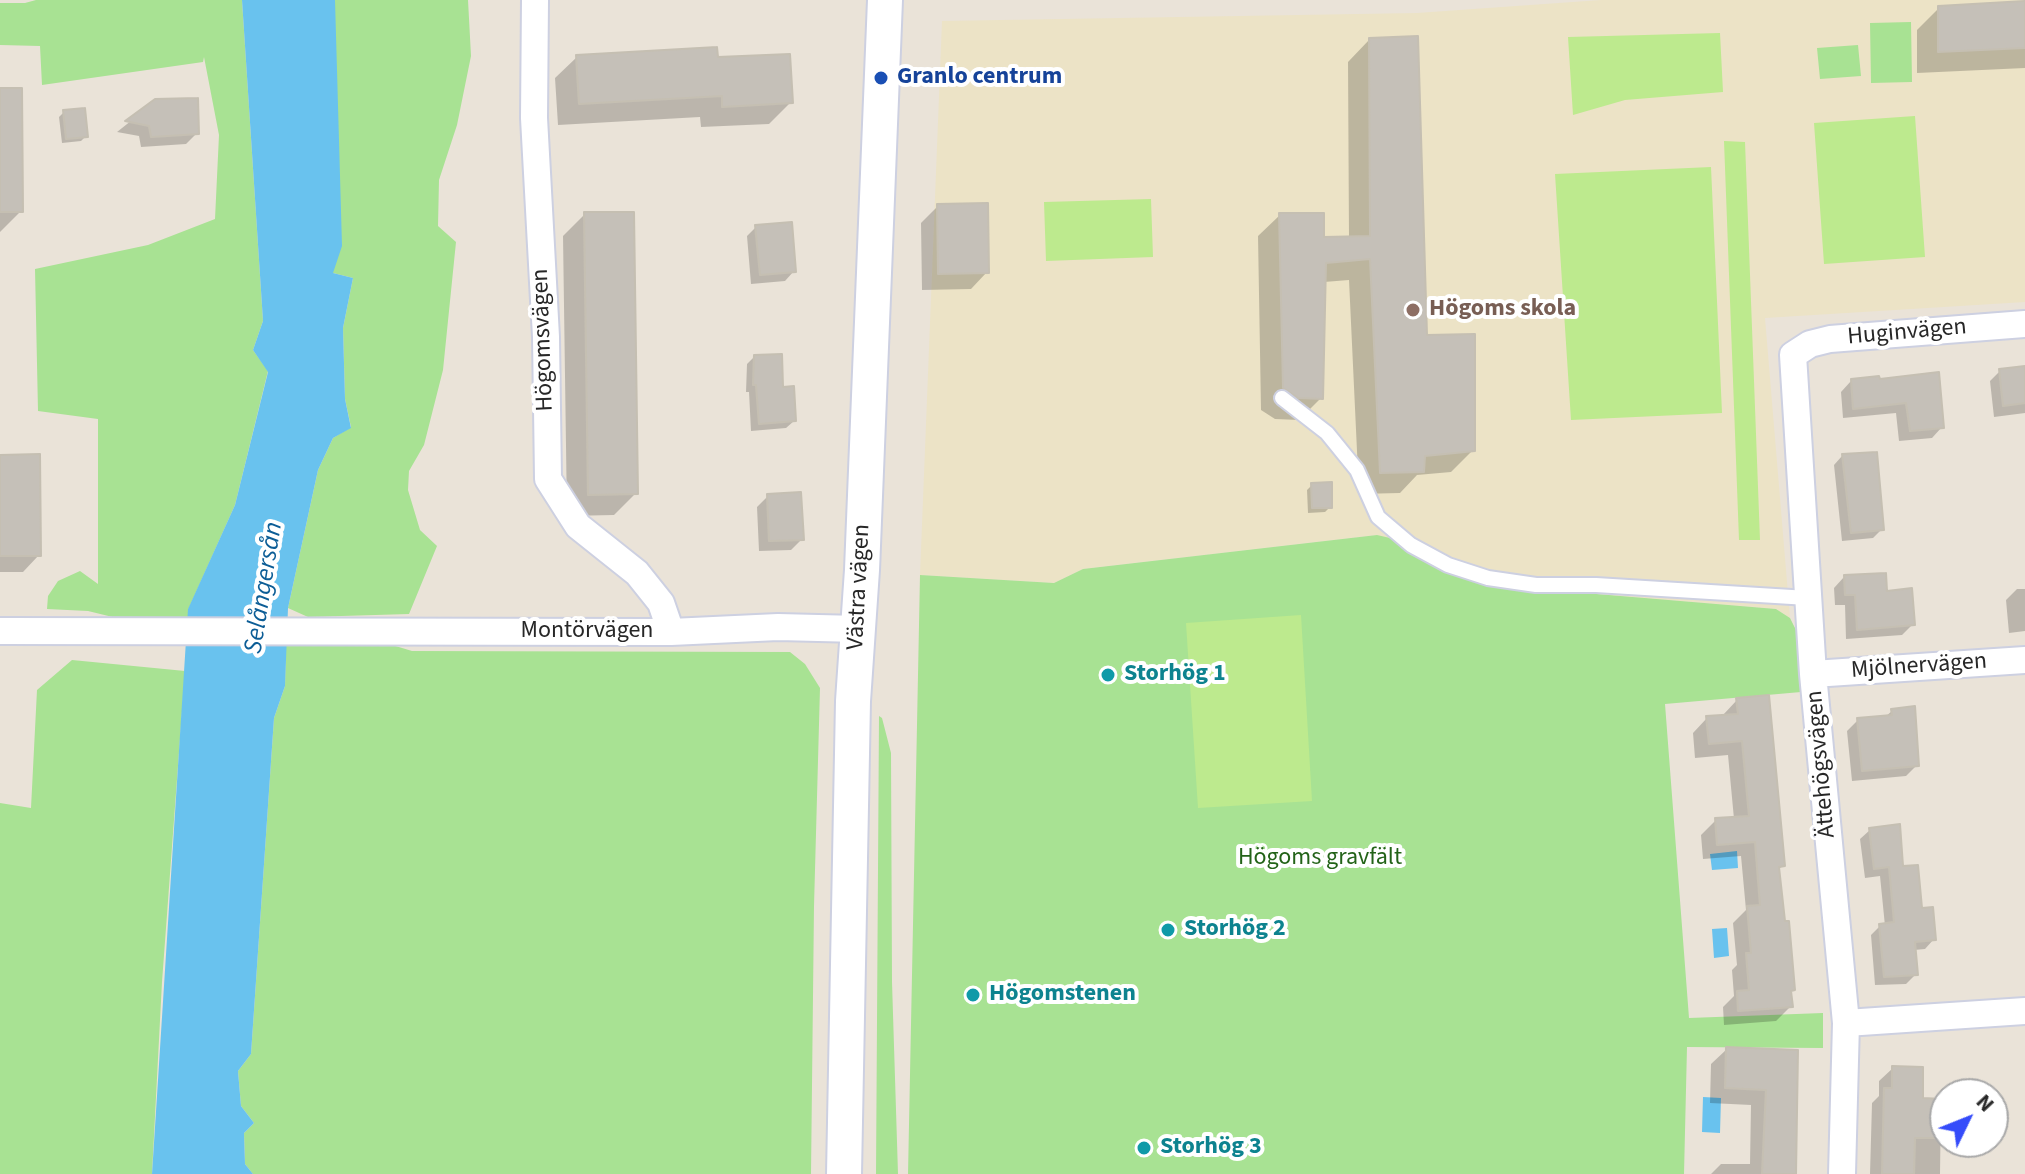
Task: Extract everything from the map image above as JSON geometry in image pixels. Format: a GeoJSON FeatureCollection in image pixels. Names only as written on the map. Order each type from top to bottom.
{"type":"FeatureCollection","features":[{"type":"Feature","properties":{"kind":"street","name":"Högomsvägen"},"geometry":{"type":"LineString","coordinates":[[535,0],[534,118],[546,337],[548,479],[578,526],[637,573],[661,603],[671,632]]}},
{"type":"Feature","properties":{"kind":"street","name":"Västra vägen"},"geometry":{"type":"LineString","coordinates":[[844,1174],[853,701],[859,629],[885,0]]}},
{"type":"Feature","properties":{"kind":"street","name":"Huginvägen"},"geometry":{"type":"LineString","coordinates":[[1793,355],[1810,344],[1830,339],[2025,324]]}},
{"type":"Feature","properties":{"kind":"street","name":"Ättehögsvägen"},"geometry":{"type":"LineString","coordinates":[[1793,355],[1813,674],[1846,1023],[1842,1174]]}},
{"type":"Feature","properties":{"kind":"street","name":"Montörvägen"},"geometry":{"type":"LineString","coordinates":[[0,631],[671,632],[778,627],[859,629]]}},
{"type":"Feature","properties":{"kind":"street","name":"Mjölnervägen"},"geometry":{"type":"LineString","coordinates":[[1813,674],[2025,660]]}},
{"type":"Feature","properties":{"kind":"street"},"geometry":{"type":"LineString","coordinates":[[1846,1023],[2025,1011]]}},
{"type":"Feature","properties":{"kind":"lane"},"geometry":{"type":"LineString","coordinates":[[1282,398],[1327,433],[1357,470],[1378,517],[1411,545],[1448,565],[1488,578],[1536,585],[1596,585],[1808,598]]}},
{"type":"Feature","properties":{"kind":"shaded area","name":"Högoms skola"},"geometry":{"type":"Polygon","coordinates":[[[1601,0],[2025,0],[2025,302],[1765,318],[1790,618],[1776,609],[1483,582],[1377,535],[1083,569],[1054,583],[920,575],[942,21],[1417,13],[1601,0]]]}},
{"type":"Feature","properties":{"kind":"green space"},"geometry":{"type":"Polygon","coordinates":[[[36,0],[242,0],[263,321],[253,350],[268,371],[235,505],[188,610],[188,619],[129,621],[88,611],[47,609],[48,596],[58,581],[80,571],[98,584],[98,419],[38,411],[35,269],[148,245],[215,219],[219,135],[204,57],[203,62],[42,85],[40,46],[0,45],[0,3],[36,0]]]}},
{"type":"Feature","properties":{"kind":"green space"},"geometry":{"type":"Polygon","coordinates":[[[335,0],[468,0],[471,56],[457,125],[439,180],[438,226],[456,242],[443,370],[424,445],[409,471],[408,490],[420,530],[437,546],[409,614],[308,617],[288,608],[318,470],[333,438],[351,427],[345,399],[343,328],[353,278],[333,273],[335,0]]]}},
{"type":"Feature","properties":{"kind":"green space"},"geometry":{"type":"Polygon","coordinates":[[[1911,22],[1912,82],[1871,83],[1870,23],[1911,22]]]}},
{"type":"Feature","properties":{"kind":"green space"},"geometry":{"type":"Polygon","coordinates":[[[1720,33],[1723,92],[1625,100],[1573,115],[1568,37],[1720,33]]]}},
{"type":"Feature","properties":{"kind":"green space"},"geometry":{"type":"Polygon","coordinates":[[[1858,45],[1861,76],[1820,79],[1817,48],[1858,45]]]}},
{"type":"Feature","properties":{"kind":"green space"},"geometry":{"type":"Polygon","coordinates":[[[1915,116],[1925,257],[1824,264],[1814,123],[1915,116]]]}},
{"type":"Feature","properties":{"kind":"green space"},"geometry":{"type":"Polygon","coordinates":[[[1724,141],[1745,142],[1760,540],[1739,540],[1724,141]]]}},
{"type":"Feature","properties":{"kind":"green space"},"geometry":{"type":"Polygon","coordinates":[[[1711,167],[1722,413],[1571,420],[1555,174],[1711,167]]]}},
{"type":"Feature","properties":{"kind":"green space"},"geometry":{"type":"Polygon","coordinates":[[[1151,199],[1153,257],[1046,261],[1044,202],[1151,199]]]}},
{"type":"Feature","properties":{"kind":"green space","name":"Högoms gravfält"},"geometry":{"type":"Polygon","coordinates":[[[1377,535],[1390,538],[1422,558],[1513,587],[1776,609],[1790,618],[1796,630],[1801,692],[1665,704],[1689,1018],[1823,1013],[1823,1048],[1687,1047],[1684,1174],[908,1174],[920,575],[1054,583],[1083,569],[1377,535]]]}},
{"type":"Feature","properties":{"kind":"green space"},"geometry":{"type":"Polygon","coordinates":[[[1301,615],[1312,801],[1198,808],[1186,623],[1301,615]]]}},
{"type":"Feature","properties":{"kind":"green space"},"geometry":{"type":"Polygon","coordinates":[[[379,641],[412,651],[790,652],[805,664],[820,688],[811,1174],[253,1174],[245,1164],[244,1133],[254,1123],[241,1106],[238,1071],[251,1054],[274,718],[285,686],[286,646],[379,641]]]}},
{"type":"Feature","properties":{"kind":"green space"},"geometry":{"type":"Polygon","coordinates":[[[72,660],[185,671],[162,982],[152,1174],[0,1174],[0,803],[31,808],[37,690],[72,660]]]}},
{"type":"Feature","properties":{"kind":"green space"},"geometry":{"type":"Polygon","coordinates":[[[879,716],[891,753],[892,982],[898,1174],[876,1174],[879,716]]]}},
{"type":"Feature","properties":{"kind":"water","name":"Selångersån"},"geometry":{"type":"Polygon","coordinates":[[[242,0],[335,0],[342,246],[333,273],[353,278],[343,328],[345,399],[351,428],[333,438],[318,470],[288,608],[285,686],[274,718],[251,1054],[238,1071],[241,1106],[254,1123],[244,1133],[245,1164],[253,1174],[152,1174],[188,609],[235,505],[268,372],[253,350],[263,321],[242,0]]]}},
{"type":"Feature","properties":{"kind":"water"},"geometry":{"type":"Polygon","coordinates":[[[1737,851],[1738,868],[1712,870],[1710,854],[1737,851]]]}},
{"type":"Feature","properties":{"kind":"water"},"geometry":{"type":"Polygon","coordinates":[[[1727,928],[1729,956],[1714,958],[1712,929],[1727,928]]]}},
{"type":"Feature","properties":{"kind":"water"},"geometry":{"type":"Polygon","coordinates":[[[1703,1097],[1721,1098],[1720,1133],[1702,1132],[1703,1097]]]}},
{"type":"Feature","properties":{"kind":"building"},"geometry":{"type":"Polygon","coordinates":[[[2025,1],[2025,48],[1938,52],[1938,6],[2025,1]]]}},
{"type":"Feature","properties":{"kind":"building"},"geometry":{"type":"Polygon","coordinates":[[[1418,36],[1427,335],[1475,334],[1475,451],[1425,456],[1424,472],[1380,473],[1370,259],[1326,263],[1323,399],[1298,398],[1283,388],[1279,213],[1324,213],[1324,237],[1370,236],[1369,38],[1418,36]]]}},
{"type":"Feature","properties":{"kind":"building"},"geometry":{"type":"Polygon","coordinates":[[[717,47],[718,57],[790,54],[793,103],[722,107],[722,96],[579,104],[576,55],[717,47]]]}},
{"type":"Feature","properties":{"kind":"building"},"geometry":{"type":"Polygon","coordinates":[[[0,88],[22,88],[23,212],[0,212],[0,88]]]}},
{"type":"Feature","properties":{"kind":"building"},"geometry":{"type":"Polygon","coordinates":[[[198,98],[199,134],[151,137],[149,126],[125,121],[155,99],[198,98]]]}},
{"type":"Feature","properties":{"kind":"building"},"geometry":{"type":"Polygon","coordinates":[[[85,108],[88,137],[66,139],[63,110],[85,108]]]}},
{"type":"Feature","properties":{"kind":"building"},"geometry":{"type":"Polygon","coordinates":[[[988,203],[989,273],[938,274],[937,204],[988,203]]]}},
{"type":"Feature","properties":{"kind":"building"},"geometry":{"type":"Polygon","coordinates":[[[584,212],[634,212],[638,494],[588,495],[584,212]]]}},
{"type":"Feature","properties":{"kind":"building"},"geometry":{"type":"Polygon","coordinates":[[[792,222],[796,272],[760,275],[755,225],[792,222]]]}},
{"type":"Feature","properties":{"kind":"building"},"geometry":{"type":"Polygon","coordinates":[[[782,354],[783,387],[794,386],[796,421],[759,424],[756,385],[753,385],[754,355],[782,354]]]}},
{"type":"Feature","properties":{"kind":"building"},"geometry":{"type":"Polygon","coordinates":[[[2025,366],[2025,403],[2003,406],[1999,369],[2025,366]]]}},
{"type":"Feature","properties":{"kind":"building"},"geometry":{"type":"Polygon","coordinates":[[[1939,372],[1944,428],[1910,431],[1906,403],[1853,409],[1851,379],[1939,372]]]}},
{"type":"Feature","properties":{"kind":"building"},"geometry":{"type":"Polygon","coordinates":[[[1877,452],[1884,530],[1851,533],[1842,454],[1877,452]]]}},
{"type":"Feature","properties":{"kind":"building"},"geometry":{"type":"Polygon","coordinates":[[[40,454],[41,556],[0,556],[0,455],[40,454]]]}},
{"type":"Feature","properties":{"kind":"building"},"geometry":{"type":"Polygon","coordinates":[[[1332,482],[1332,508],[1312,508],[1311,483],[1332,482]]]}},
{"type":"Feature","properties":{"kind":"building"},"geometry":{"type":"Polygon","coordinates":[[[801,492],[804,540],[769,541],[767,494],[801,492]]]}},
{"type":"Feature","properties":{"kind":"building"},"geometry":{"type":"Polygon","coordinates":[[[1886,573],[1887,591],[1912,588],[1915,625],[1857,630],[1855,595],[1845,595],[1844,575],[1886,573]]]}},
{"type":"Feature","properties":{"kind":"building"},"geometry":{"type":"Polygon","coordinates":[[[1769,695],[1785,866],[1779,867],[1785,921],[1789,921],[1795,990],[1791,991],[1793,1007],[1738,1011],[1737,991],[1749,990],[1746,953],[1751,953],[1747,906],[1760,905],[1755,842],[1717,845],[1715,818],[1749,816],[1742,741],[1709,744],[1706,716],[1738,714],[1736,698],[1769,695]]]}},
{"type":"Feature","properties":{"kind":"building"},"geometry":{"type":"Polygon","coordinates":[[[1915,706],[1919,766],[1862,771],[1857,718],[1892,715],[1891,709],[1915,706]]]}},
{"type":"Feature","properties":{"kind":"building"},"geometry":{"type":"Polygon","coordinates":[[[1900,824],[1903,866],[1918,865],[1922,908],[1933,907],[1936,940],[1915,942],[1918,975],[1884,977],[1879,924],[1894,922],[1889,867],[1874,869],[1869,828],[1900,824]]]}},
{"type":"Feature","properties":{"kind":"building"},"geometry":{"type":"Polygon","coordinates":[[[1726,1047],[1798,1050],[1796,1174],[1762,1174],[1766,1090],[1725,1088],[1726,1047]]]}},
{"type":"Feature","properties":{"kind":"building"},"geometry":{"type":"Polygon","coordinates":[[[1892,1066],[1923,1067],[1923,1098],[1929,1098],[1929,1138],[1915,1138],[1914,1174],[1882,1174],[1884,1088],[1892,1088],[1892,1066]]]}},
{"type":"Feature","properties":{"kind":"place","name":"Granlo centrum"},"geometry":{"type":"Point","coordinates":[881,78]}},
{"type":"Feature","properties":{"kind":"place","name":"Högoms skola"},"geometry":{"type":"Point","coordinates":[1413,310]}},
{"type":"Feature","properties":{"kind":"place","name":"Storhög 1"},"geometry":{"type":"Point","coordinates":[1108,675]}},
{"type":"Feature","properties":{"kind":"place","name":"Storhög 2"},"geometry":{"type":"Point","coordinates":[1168,930]}},
{"type":"Feature","properties":{"kind":"place","name":"Högomstenen"},"geometry":{"type":"Point","coordinates":[973,995]}},
{"type":"Feature","properties":{"kind":"place","name":"Storhög 3"},"geometry":{"type":"Point","coordinates":[1144,1148]}}]}
